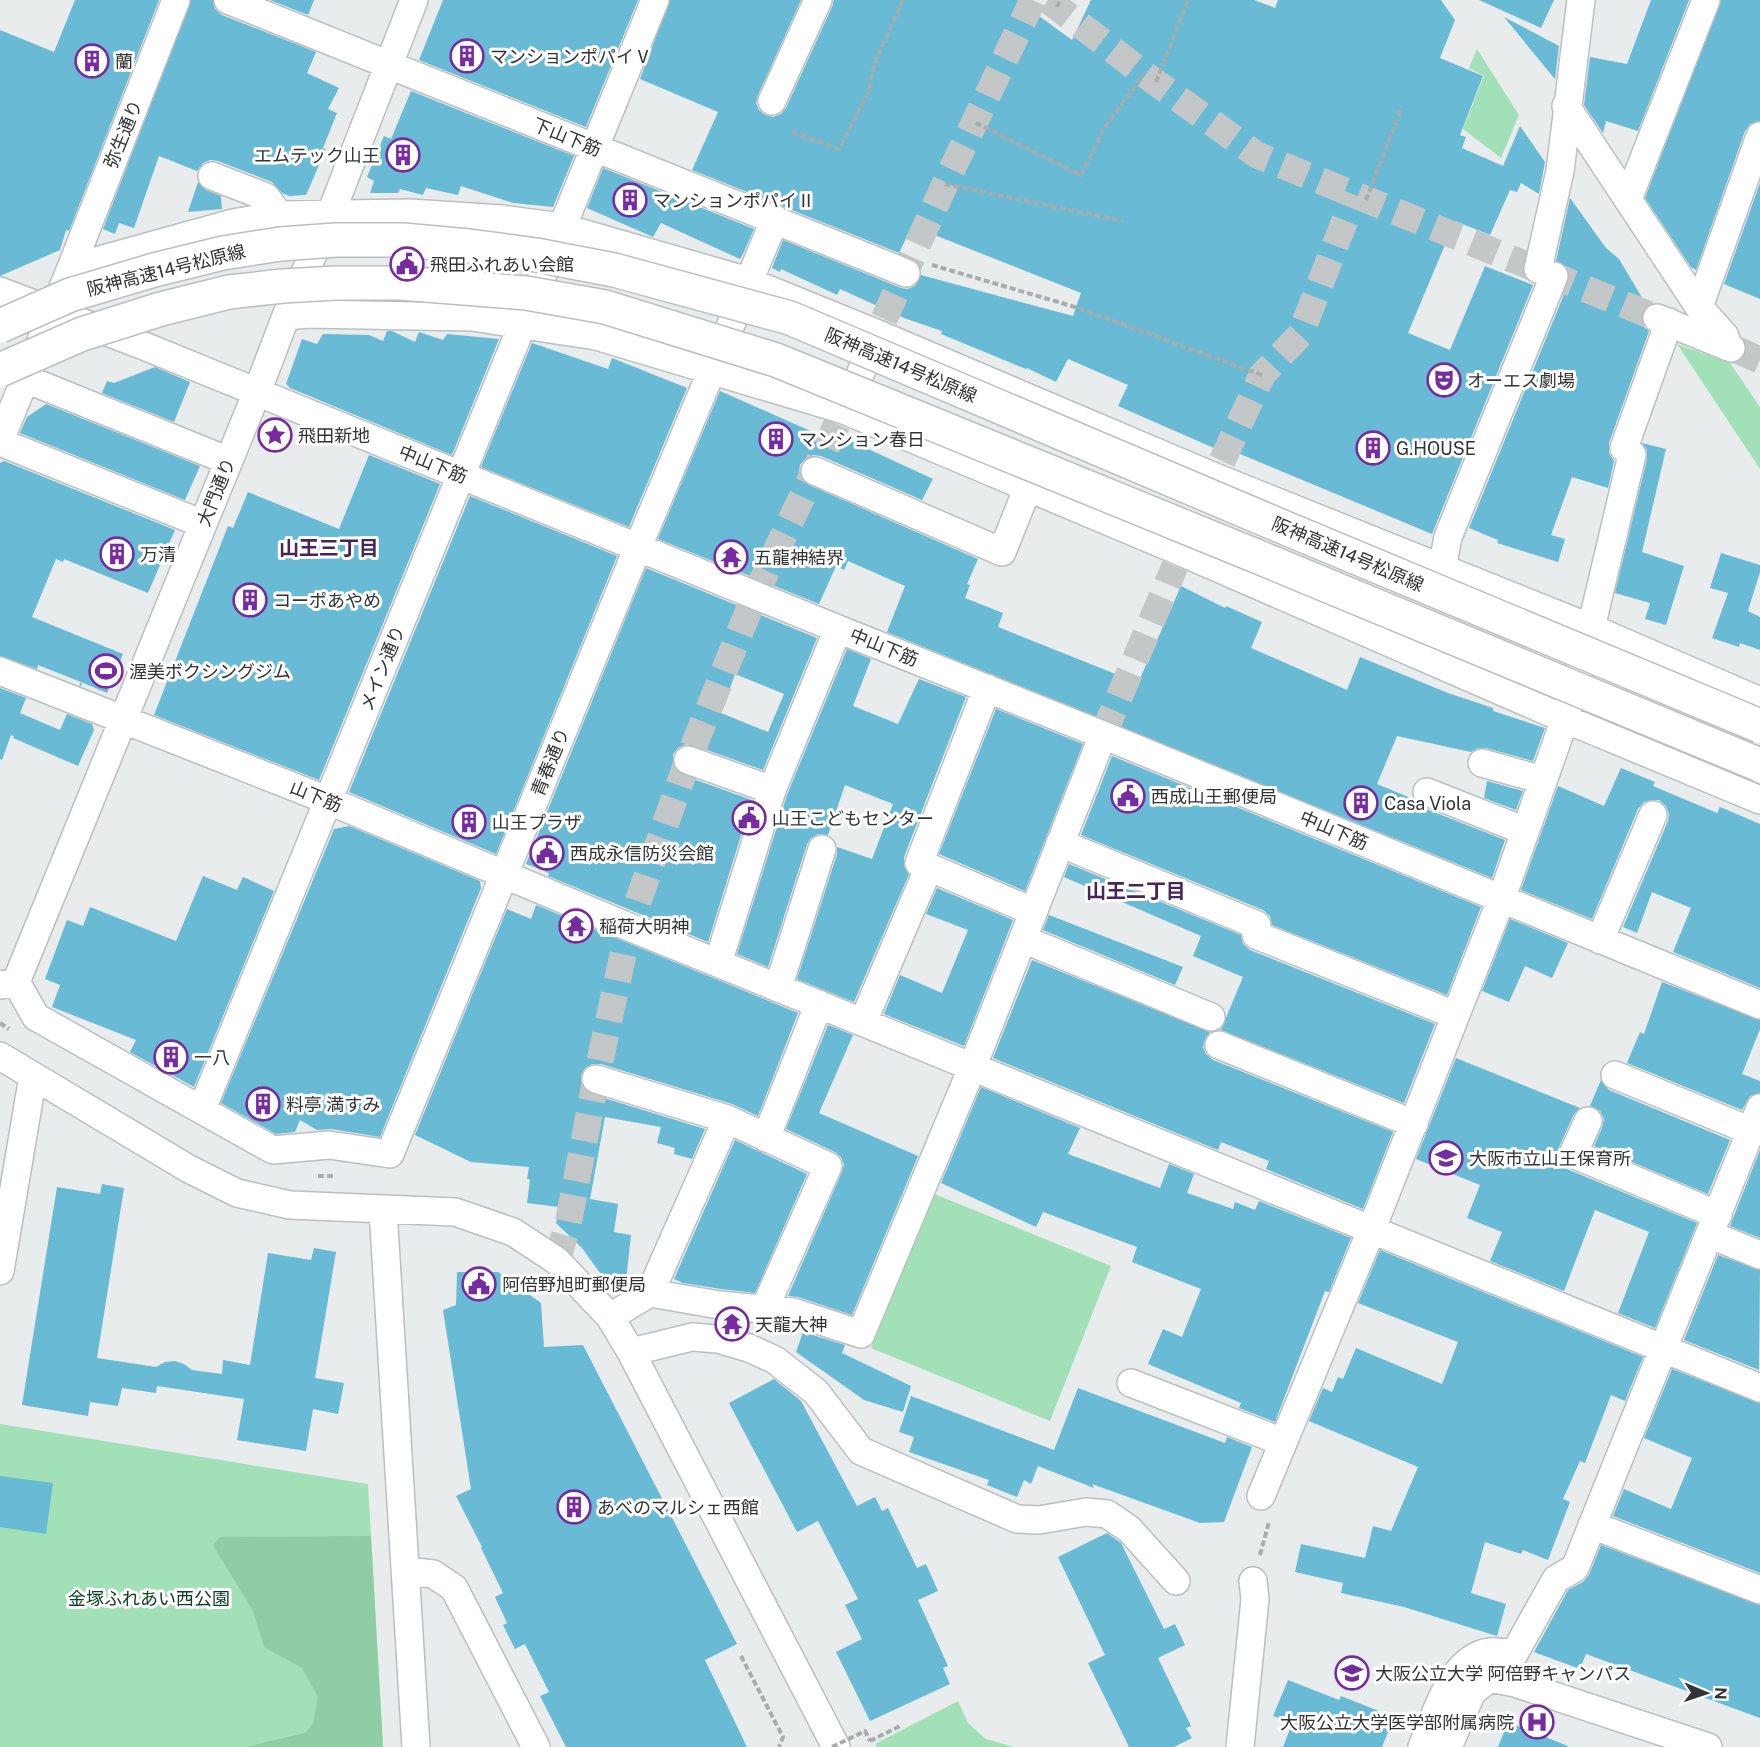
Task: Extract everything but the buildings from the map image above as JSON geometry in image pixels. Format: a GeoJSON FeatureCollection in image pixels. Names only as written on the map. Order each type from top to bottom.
{"type":"FeatureCollection","features":[{"type":"Feature","properties":{"kind":"highway","name":"阪神高速14号松原線"},"geometry":{"type":"LineString","coordinates":[[0,326],[70,295],[143,273],[223,253],[280,244],[336,240],[403,240],[525,253],[614,270],[790,318],[1281,527],[1760,726]]}},
{"type":"Feature","properties":{"kind":"highway","name":"阪神高速14号松原線"},"geometry":{"type":"LineString","coordinates":[[12,386],[82,334],[161,309],[229,292],[336,283],[401,283],[526,293],[605,307],[776,360],[1245,551],[1760,765]]}},
{"type":"Feature","properties":{"kind":"street","name":"弥生通り"},"geometry":{"type":"LineString","coordinates":[[0,441],[12,386],[53,312],[176,0]]}},
{"type":"Feature","properties":{"kind":"street","name":"下山下筋"},"geometry":{"type":"LineString","coordinates":[[228,0],[775,219],[914,268]]}},
{"type":"Feature","properties":{"kind":"street","name":"大門通り"},"geometry":{"type":"LineString","coordinates":[[8,984],[124,720],[286,316],[331,213],[414,0]]}},
{"type":"Feature","properties":{"kind":"street","name":"メイン通り"},"geometry":{"type":"LineString","coordinates":[[202,1108],[655,0]]}},
{"type":"Feature","properties":{"kind":"street"},"geometry":{"type":"LineString","coordinates":[[772,101],[818,0]]}},
{"type":"Feature","properties":{"kind":"street"},"geometry":{"type":"LineString","coordinates":[[1442,569],[1448,537],[1546,272],[1581,0]]}},
{"type":"Feature","properties":{"kind":"street"},"geometry":{"type":"LineString","coordinates":[[1628,199],[1706,0]]}},
{"type":"Feature","properties":{"kind":"street"},"geometry":{"type":"LineString","coordinates":[[1261,1496],[1414,1124],[1501,900],[1565,719],[1591,628],[1632,455],[1624,448],[1663,320],[1732,348],[1725,336],[1699,307],[1566,106]]}},
{"type":"Feature","properties":{"kind":"street"},"geometry":{"type":"LineString","coordinates":[[1699,307],[1760,136]]}},
{"type":"Feature","properties":{"kind":"street"},"geometry":{"type":"LineString","coordinates":[[212,176],[266,197],[279,215]]}},
{"type":"Feature","properties":{"kind":"street"},"geometry":{"type":"LineString","coordinates":[[71,268],[232,223],[279,215],[410,213],[502,219],[561,227],[748,281],[889,338],[1215,477],[1591,628],[1760,701]]}},
{"type":"Feature","properties":{"kind":"street","name":"青春通り"},"geometry":{"type":"LineString","coordinates":[[202,1108],[273,1150],[329,1145],[390,1154],[775,219]]}},
{"type":"Feature","properties":{"kind":"street","name":"中山下筋"},"geometry":{"type":"LineString","coordinates":[[2,294],[257,392],[1103,735],[1760,1005]]}},
{"type":"Feature","properties":{"kind":"street"},"geometry":{"type":"LineString","coordinates":[[286,316],[402,314],[472,317],[596,336],[844,410],[1181,552],[1565,719],[1760,800]]}},
{"type":"Feature","properties":{"kind":"street"},"geometry":{"type":"LineString","coordinates":[[849,398],[873,346]]}},
{"type":"Feature","properties":{"kind":"street"},"geometry":{"type":"LineString","coordinates":[[12,386],[229,461]]}},
{"type":"Feature","properties":{"kind":"street"},"geometry":{"type":"LineString","coordinates":[[0,441],[203,524]]}},
{"type":"Feature","properties":{"kind":"street"},"geometry":{"type":"LineString","coordinates":[[815,471],[1002,552],[1028,488]]}},
{"type":"Feature","properties":{"kind":"street"},"geometry":{"type":"LineString","coordinates":[[1186,538],[1209,487]]}},
{"type":"Feature","properties":{"kind":"street"},"geometry":{"type":"LineString","coordinates":[[718,963],[772,790],[838,629]]}},
{"type":"Feature","properties":{"kind":"street","name":"山下筋"},"geometry":{"type":"LineString","coordinates":[[0,671],[327,800],[972,1068],[1760,1388]]}},
{"type":"Feature","properties":{"kind":"street"},"geometry":{"type":"LineString","coordinates":[[987,688],[919,863],[1032,911]]}},
{"type":"Feature","properties":{"kind":"street"},"geometry":{"type":"LineString","coordinates":[[650,1293],[719,1305],[793,1312],[861,1334],[972,1068],[1103,735]]}},
{"type":"Feature","properties":{"kind":"street"},"geometry":{"type":"LineString","coordinates":[[688,760],[772,790]]}},
{"type":"Feature","properties":{"kind":"street"},"geometry":{"type":"LineString","coordinates":[[1482,763],[1543,780]]}},
{"type":"Feature","properties":{"kind":"street"},"geometry":{"type":"LineString","coordinates":[[1426,792],[1525,831]]}},
{"type":"Feature","properties":{"kind":"street"},"geometry":{"type":"LineString","coordinates":[[1600,940],[1653,815]]}},
{"type":"Feature","properties":{"kind":"street"},"geometry":{"type":"LineString","coordinates":[[1060,843],[1257,925],[1256,935],[1455,1015]]}},
{"type":"Feature","properties":{"kind":"street"},"geometry":{"type":"LineString","coordinates":[[778,987],[822,849]]}},
{"type":"Feature","properties":{"kind":"street"},"geometry":{"type":"LineString","coordinates":[[863,1022],[929,867]]}},
{"type":"Feature","properties":{"kind":"street"},"geometry":{"type":"LineString","coordinates":[[1023,939],[1211,1017]]}},
{"type":"Feature","properties":{"kind":"street"},"geometry":{"type":"LineString","coordinates":[[8,984],[36,1017],[202,1108]]}},
{"type":"Feature","properties":{"kind":"street"},"geometry":{"type":"LineString","coordinates":[[766,1138],[819,1004]]}},
{"type":"Feature","properties":{"kind":"street"},"geometry":{"type":"LineString","coordinates":[[1219,1045],[1414,1124]]}},
{"type":"Feature","properties":{"kind":"street"},"geometry":{"type":"LineString","coordinates":[[0,1056],[189,1169],[237,1193],[290,1205],[455,1212],[513,1232],[556,1261],[610,1317],[631,1352],[834,1747]]}},
{"type":"Feature","properties":{"kind":"street"},"geometry":{"type":"LineString","coordinates":[[1422,1747],[1448,1684],[1467,1661],[1490,1652],[1514,1654],[1556,1579],[1575,1568],[1755,1120],[1615,1074]]}},
{"type":"Feature","properties":{"kind":"street"},"geometry":{"type":"LineString","coordinates":[[0,1271],[33,1076]]}},
{"type":"Feature","properties":{"kind":"street"},"geometry":{"type":"LineString","coordinates":[[596,1079],[698,1108],[828,1166],[764,1310]]}},
{"type":"Feature","properties":{"kind":"street"},"geometry":{"type":"LineString","coordinates":[[610,1317],[650,1293],[727,1119]]}},
{"type":"Feature","properties":{"kind":"street"},"geometry":{"type":"LineString","coordinates":[[1588,1122],[1573,1154],[1714,1225],[1760,1255]]}},
{"type":"Feature","properties":{"kind":"street"},"geometry":{"type":"LineString","coordinates":[[383,1210],[416,1747]]}},
{"type":"Feature","properties":{"kind":"street"},"geometry":{"type":"LineString","coordinates":[[631,1352],[692,1337],[718,1340],[749,1348],[775,1360],[816,1392],[861,1450],[1017,1519],[1039,1520],[1086,1512],[1107,1514],[1129,1529],[1176,1581]]}},
{"type":"Feature","properties":{"kind":"street"},"geometry":{"type":"LineString","coordinates":[[1131,1383],[1283,1442]]}},
{"type":"Feature","properties":{"kind":"street"},"geometry":{"type":"LineString","coordinates":[[1592,1525],[1760,1590]]}},
{"type":"Feature","properties":{"kind":"street"},"geometry":{"type":"LineString","coordinates":[[406,1571],[433,1574],[454,1588],[536,1747]]}},
{"type":"Feature","properties":{"kind":"street"},"geometry":{"type":"LineString","coordinates":[[1240,1747],[1255,1599],[1253,1581]]}},
{"type":"Feature","properties":{"kind":"street"},"geometry":{"type":"LineString","coordinates":[[1449,1747],[1472,1692],[1490,1678],[1515,1683],[1708,1747]]}},
{"type":"Feature","properties":{"kind":"path"},"geometry":{"type":"LineString","coordinates":[[792,132],[839,150],[869,92],[875,62],[903,0]]}},
{"type":"Feature","properties":{"kind":"path"},"geometry":{"type":"LineString","coordinates":[[1057,7],[1060,0]]}},
{"type":"Feature","properties":{"kind":"path"},"geometry":{"type":"LineString","coordinates":[[1156,82],[1188,0]]}},
{"type":"Feature","properties":{"kind":"path"},"geometry":{"type":"LineString","coordinates":[[976,123],[1081,175],[1103,130],[1144,74]]}},
{"type":"Feature","properties":{"kind":"path"},"geometry":{"type":"LineString","coordinates":[[1366,200],[1402,106]]}},
{"type":"Feature","properties":{"kind":"path"},"geometry":{"type":"LineString","coordinates":[[945,184],[1123,221]]}},
{"type":"Feature","properties":{"kind":"path"},"geometry":{"type":"LineString","coordinates":[[914,268],[1075,307],[1262,375]]}},
{"type":"Feature","properties":{"kind":"path"},"geometry":{"type":"LineString","coordinates":[[1253,1581],[1274,1504],[1261,1496]]}},
{"type":"Feature","properties":{"kind":"path"},"geometry":{"type":"LineString","coordinates":[[741,1656],[783,1737],[779,1747]]}},
{"type":"Feature","properties":{"kind":"path"},"geometry":{"type":"LineString","coordinates":[[834,1747],[865,1731],[870,1741],[900,1726]]}},
{"type":"Feature","properties":{"kind":"green space"},"geometry":{"type":"Polygon","coordinates":[[[1477,49],[1519,115],[1501,158],[1463,129],[1484,76],[1469,68],[1477,49]]]}},
{"type":"Feature","properties":{"kind":"green space"},"geometry":{"type":"Polygon","coordinates":[[[1677,344],[1730,363],[1760,407],[1760,469],[1677,344]]]}},
{"type":"Feature","properties":{"kind":"green space"},"geometry":{"type":"Polygon","coordinates":[[[932,1193],[1111,1266],[1050,1421],[871,1348],[932,1193]]]}},
{"type":"Feature","properties":{"kind":"green space","name":"金塚ふれあい西公園"},"geometry":{"type":"Polygon","coordinates":[[[0,1424],[368,1484],[383,1747],[0,1747],[0,1424]]]}},
{"type":"Feature","properties":{"kind":"green space"},"geometry":{"type":"Polygon","coordinates":[[[371,1536],[383,1747],[246,1747],[305,1733],[313,1724],[318,1697],[302,1668],[264,1647],[253,1611],[213,1545],[220,1537],[371,1536]]]}},
{"type":"Feature","properties":{"kind":"green space"},"geometry":{"type":"Polygon","coordinates":[[[958,1701],[968,1723],[986,1739],[1014,1747],[877,1747],[875,1744],[958,1701]]]}},
{"type":"Feature","properties":{"kind":"tunnel"},"geometry":{"type":"LineString","coordinates":[[884,319],[945,184],[1033,0]]}},
{"type":"Feature","properties":{"kind":"tunnel"},"geometry":{"type":"LineString","coordinates":[[1048,0],[1144,74],[1257,155],[1657,318]]}},
{"type":"Feature","properties":{"kind":"tunnel"},"geometry":{"type":"LineString","coordinates":[[1222,461],[1262,375],[1300,335],[1355,195]]}},
{"type":"Feature","properties":{"kind":"tunnel"},"geometry":{"type":"LineString","coordinates":[[1737,350],[1760,360]]}},
{"type":"Feature","properties":{"kind":"tunnel"},"geometry":{"type":"LineString","coordinates":[[557,1261],[568,1224],[629,927],[688,760],[755,595],[837,424]]}},
{"type":"Feature","properties":{"kind":"tunnel"},"geometry":{"type":"LineString","coordinates":[[1103,735],[1175,566]]}},
{"type":"Feature","properties":{"kind":"place","name":"マンションポパイⅤ"},"geometry":{"type":"Point","coordinates":[467,56]}},
{"type":"Feature","properties":{"kind":"place","name":"蘭"},"geometry":{"type":"Point","coordinates":[92,61]}},
{"type":"Feature","properties":{"kind":"place","name":"エムテック山王"},"geometry":{"type":"Point","coordinates":[403,155]}},
{"type":"Feature","properties":{"kind":"place","name":"マンションポパイⅡ"},"geometry":{"type":"Point","coordinates":[630,200]}},
{"type":"Feature","properties":{"kind":"place","name":"飛田ふれあい会館"},"geometry":{"type":"Point","coordinates":[407,264]}},
{"type":"Feature","properties":{"kind":"place","name":"オーエス劇場"},"geometry":{"type":"Point","coordinates":[1444,380]}},
{"type":"Feature","properties":{"kind":"place","name":"飛田新地"},"geometry":{"type":"Point","coordinates":[275,435]}},
{"type":"Feature","properties":{"kind":"place","name":"マンション春日"},"geometry":{"type":"Point","coordinates":[776,439]}},
{"type":"Feature","properties":{"kind":"place","name":"G.HOUSE"},"geometry":{"type":"Point","coordinates":[1373,448]}},
{"type":"Feature","properties":{"kind":"place","name":"万清"},"geometry":{"type":"Point","coordinates":[117,554]}},
{"type":"Feature","properties":{"kind":"place","name":"五龍神結界"},"geometry":{"type":"Point","coordinates":[731,557]}},
{"type":"Feature","properties":{"kind":"place","name":"コーポあやめ"},"geometry":{"type":"Point","coordinates":[250,600]}},
{"type":"Feature","properties":{"kind":"place","name":"渥美ボクシングジム"},"geometry":{"type":"Point","coordinates":[106,671]}},
{"type":"Feature","properties":{"kind":"place","name":"西成山王郵便局"},"geometry":{"type":"Point","coordinates":[1128,796]}},
{"type":"Feature","properties":{"kind":"place","name":"Casa Viola"},"geometry":{"type":"Point","coordinates":[1361,803]}},
{"type":"Feature","properties":{"kind":"place","name":"山王こどもセンター"},"geometry":{"type":"Point","coordinates":[749,818]}},
{"type":"Feature","properties":{"kind":"place","name":"山王プラザ"},"geometry":{"type":"Point","coordinates":[469,822]}},
{"type":"Feature","properties":{"kind":"place","name":"西成永信防災会館"},"geometry":{"type":"Point","coordinates":[547,853]}},
{"type":"Feature","properties":{"kind":"place","name":"稲荷大明神"},"geometry":{"type":"Point","coordinates":[576,926]}},
{"type":"Feature","properties":{"kind":"place","name":"一八"},"geometry":{"type":"Point","coordinates":[171,1057]}},
{"type":"Feature","properties":{"kind":"place","name":"料亭 満すみ"},"geometry":{"type":"Point","coordinates":[263,1104]}},
{"type":"Feature","properties":{"kind":"place","name":"大阪市立山王保育所"},"geometry":{"type":"Point","coordinates":[1446,1158]}},
{"type":"Feature","properties":{"kind":"place","name":"阿倍野旭町郵便局"},"geometry":{"type":"Point","coordinates":[479,1284]}},
{"type":"Feature","properties":{"kind":"place","name":"天龍大神"},"geometry":{"type":"Point","coordinates":[732,1324]}},
{"type":"Feature","properties":{"kind":"place","name":"あべのマルシェ西館"},"geometry":{"type":"Point","coordinates":[574,1507]}},
{"type":"Feature","properties":{"kind":"place","name":"大阪公立大学 阿倍野キャンパス"},"geometry":{"type":"Point","coordinates":[1352,1673]}},
{"type":"Feature","properties":{"kind":"place","name":"大阪公立大学医学部附属病院"},"geometry":{"type":"Point","coordinates":[1537,1722]}},
{"type":"Feature","properties":{"kind":"district","name":"山王三丁目"},"geometry":{"type":"Point","coordinates":[329,548]}},
{"type":"Feature","properties":{"kind":"district","name":"山王二丁目"},"geometry":{"type":"Point","coordinates":[1136,891]}}]}
